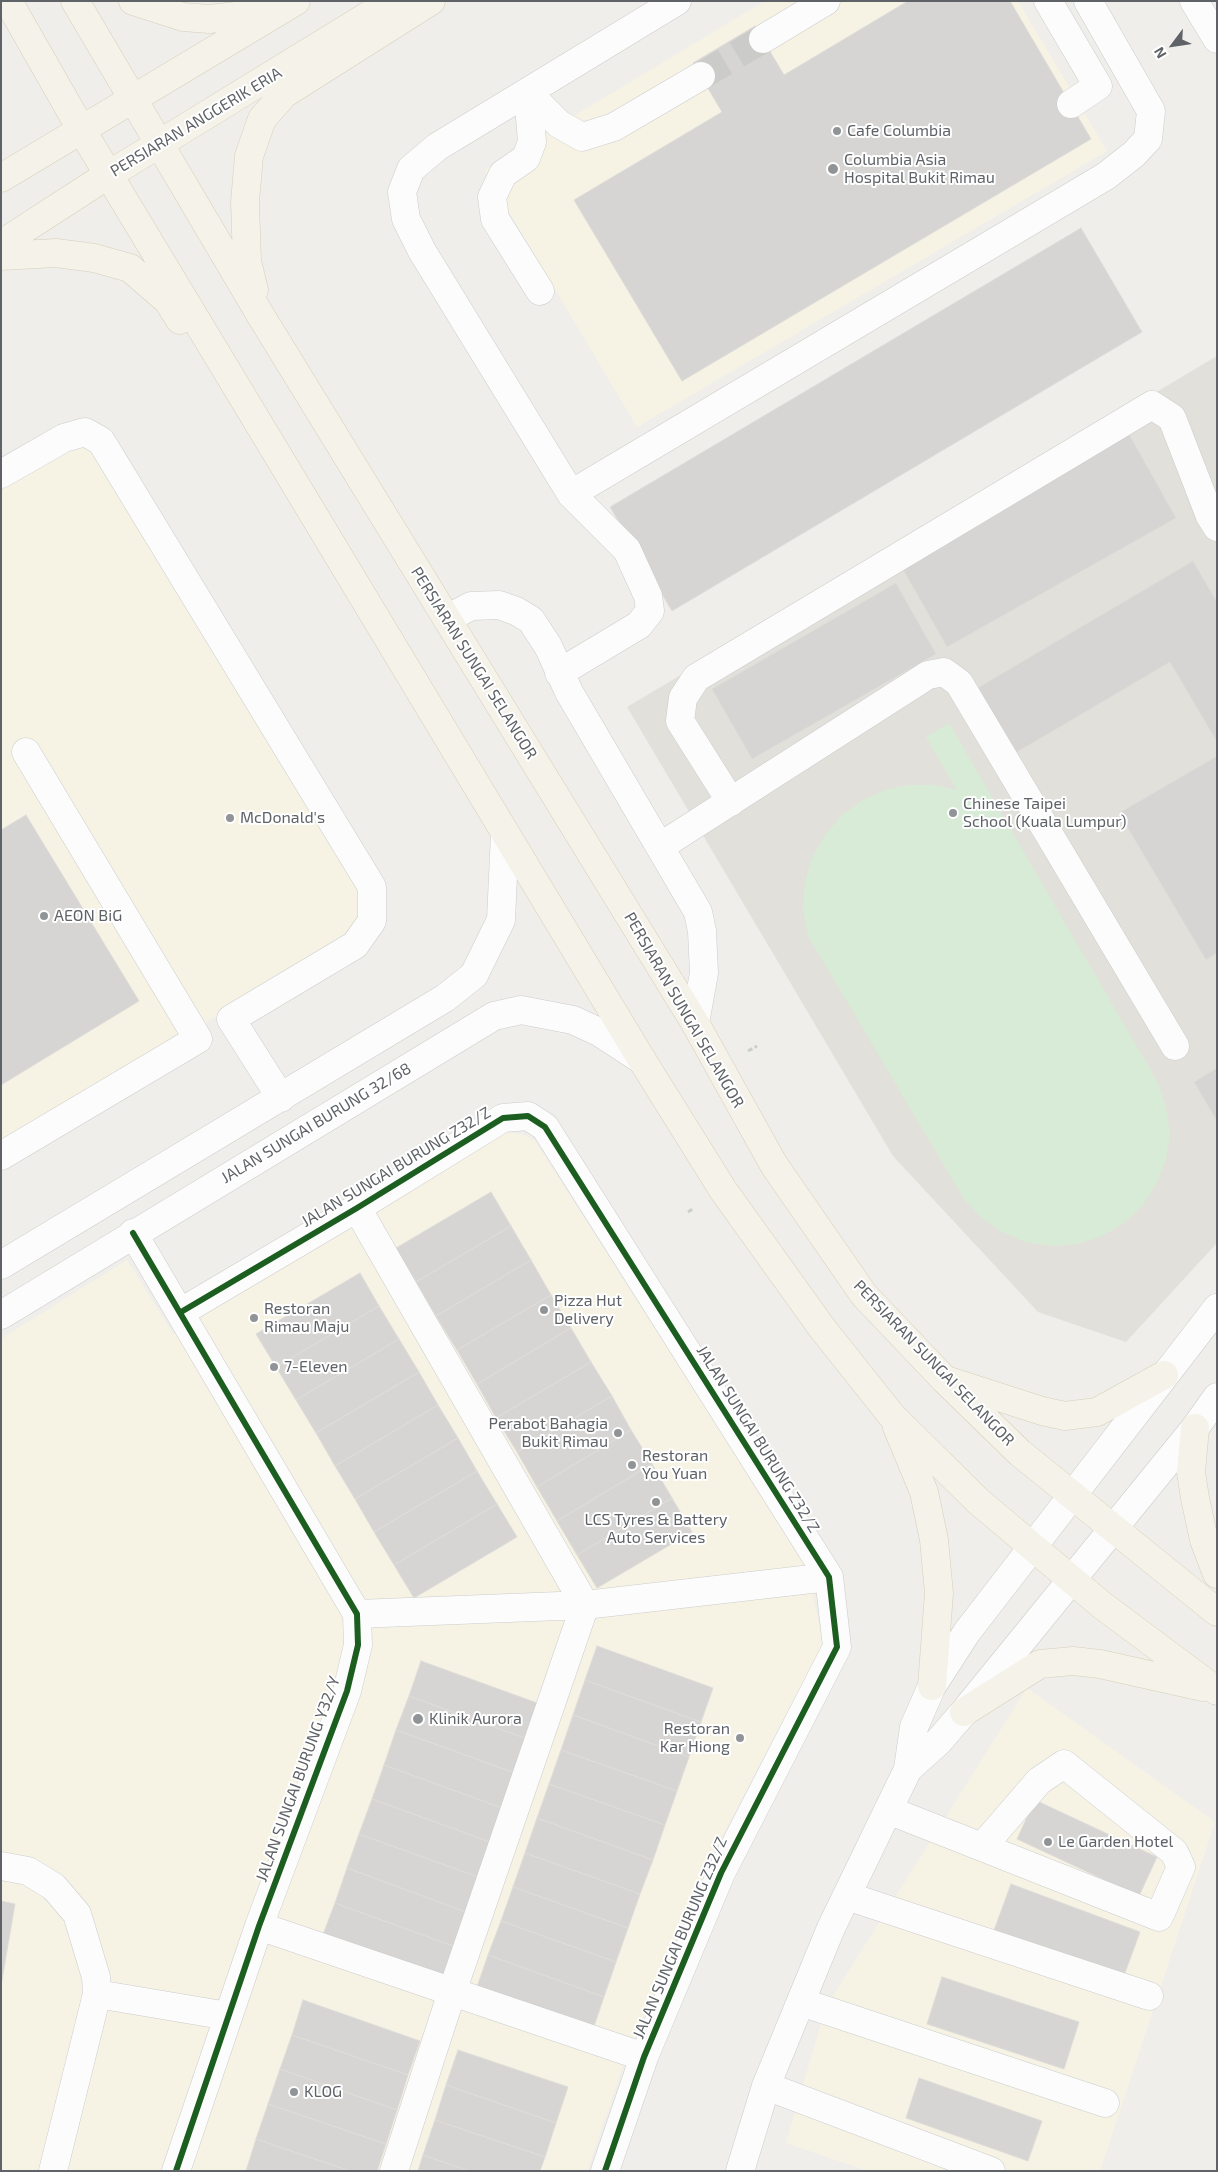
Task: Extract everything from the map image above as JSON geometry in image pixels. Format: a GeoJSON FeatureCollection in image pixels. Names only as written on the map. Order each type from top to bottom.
{"type":"FeatureCollection","features":[{"type":"Feature","properties":{"kind":"main road"},"geometry":{"type":"LineString","coordinates":[[8,1],[81,129],[722,1190],[822,1328],[892,1416],[978,1501],[1032,1547],[1103,1606],[1214,1690]]}},
{"type":"Feature","properties":{"kind":"main road","name":"PERSIARAN SUNGAI SELANGOR"},"geometry":{"type":"LineString","coordinates":[[75,1],[261,316],[695,1023],[774,1164],[864,1295],[945,1380],[1020,1453],[1217,1612]]}},
{"type":"Feature","properties":{"kind":"main road"},"geometry":{"type":"LineString","coordinates":[[132,1],[183,17],[209,19],[289,6]]}},
{"type":"Feature","properties":{"kind":"main road","name":"PERSIARAN ANGGERIK ERIA"},"geometry":{"type":"LineString","coordinates":[[1,244],[392,1]]}},
{"type":"Feature","properties":{"kind":"main road"},"geometry":{"type":"LineString","coordinates":[[261,316],[247,261],[245,202],[249,156],[262,119],[284,94],[431,1]]}},
{"type":"Feature","properties":{"kind":"main road"},"geometry":{"type":"LineString","coordinates":[[1,178],[132,98],[289,6]]}},
{"type":"Feature","properties":{"kind":"main road"},"geometry":{"type":"LineString","coordinates":[[1,256],[56,253],[94,258],[130,268],[168,301],[315,517]]}},
{"type":"Feature","properties":{"kind":"main road"},"geometry":{"type":"LineString","coordinates":[[945,1380],[1042,1411],[1065,1416],[1096,1412],[1164,1375]]}},
{"type":"Feature","properties":{"kind":"main road"},"geometry":{"type":"LineString","coordinates":[[892,1416],[924,1492],[934,1540],[939,1593],[932,1686]]}},
{"type":"Feature","properties":{"kind":"main road"},"geometry":{"type":"LineString","coordinates":[[1195,1428],[1191,1472],[1204,1540],[1217,1574]]}},
{"type":"Feature","properties":{"kind":"main road"},"geometry":{"type":"LineString","coordinates":[[964,1712],[1040,1664],[1074,1661],[1100,1664],[1214,1690]]}},
{"type":"Feature","properties":{"kind":"street"},"geometry":{"type":"LineString","coordinates":[[559,673],[639,625],[650,611],[648,596],[627,550],[571,494],[422,251],[406,219],[402,192],[411,169],[437,148],[677,1]]}},
{"type":"Feature","properties":{"kind":"street"},"geometry":{"type":"LineString","coordinates":[[763,39],[826,1]]}},
{"type":"Feature","properties":{"kind":"street"},"geometry":{"type":"LineString","coordinates":[[1048,1],[1098,86],[1071,104]]}},
{"type":"Feature","properties":{"kind":"street"},"geometry":{"type":"LineString","coordinates":[[571,494],[1106,176],[1134,154],[1148,139],[1151,111],[1088,1]]}},
{"type":"Feature","properties":{"kind":"street"},"geometry":{"type":"LineString","coordinates":[[1194,1],[1217,39]]}},
{"type":"Feature","properties":{"kind":"street"},"geometry":{"type":"LineString","coordinates":[[528,93],[559,124],[582,136],[614,127],[701,76]]}},
{"type":"Feature","properties":{"kind":"street"},"geometry":{"type":"LineString","coordinates":[[528,93],[532,142],[526,158],[503,174],[492,196],[495,219],[540,291]]}},
{"type":"Feature","properties":{"kind":"street"},"geometry":{"type":"LineString","coordinates":[[731,802],[680,721],[683,698],[696,678],[1152,405],[1172,418],[1210,516],[1217,527]]}},
{"type":"Feature","properties":{"kind":"street"},"geometry":{"type":"LineString","coordinates":[[1,474],[64,438],[85,432],[101,441],[372,886],[372,921],[355,945],[231,1019],[281,1098]]}},
{"type":"Feature","properties":{"kind":"street"},"geometry":{"type":"LineString","coordinates":[[447,619],[471,606],[499,605],[516,610],[531,620],[548,646],[559,673],[698,912],[702,931],[704,972],[695,1023]]}},
{"type":"Feature","properties":{"kind":"street"},"geometry":{"type":"LineString","coordinates":[[661,846],[928,676],[944,672],[959,683],[1175,1046]]}},
{"type":"Feature","properties":{"kind":"street"},"geometry":{"type":"LineString","coordinates":[[1,1156],[198,1039],[26,752]]}},
{"type":"Feature","properties":{"kind":"street"},"geometry":{"type":"LineString","coordinates":[[1,1265],[445,998],[474,975],[501,920],[505,833]]}},
{"type":"Feature","properties":{"kind":"street","name":"JALAN SUNGAI BURUNG 32/68"},"geometry":{"type":"LineString","coordinates":[[1,1315],[133,1233],[494,1016],[521,1010],[573,1020],[599,1032],[642,1060]]}},
{"type":"Feature","properties":{"kind":"street","name":"JALAN SUNGAI BURUNG Z32/Z"},"geometry":{"type":"LineString","coordinates":[[181,1312],[357,1208],[503,1118],[528,1116],[545,1127],[829,1577],[837,1647],[721,1873],[644,2057],[605,2171]]}},
{"type":"Feature","properties":{"kind":"street"},"geometry":{"type":"LineString","coordinates":[[357,1208],[585,1606],[452,1992],[394,2171]]}},
{"type":"Feature","properties":{"kind":"street","name":"JALAN SUNGAI BURUNG Y32/Y"},"geometry":{"type":"LineString","coordinates":[[133,1233],[357,1614],[358,1645],[347,1691],[259,1926],[176,2171]]}},
{"type":"Feature","properties":{"kind":"street"},"geometry":{"type":"LineString","coordinates":[[740,2171],[766,2086],[800,2002],[846,1896],[908,1769],[914,1727],[932,1686],[967,1632],[1217,1308]]}},
{"type":"Feature","properties":{"kind":"street"},"geometry":{"type":"LineString","coordinates":[[908,1769],[938,1742],[964,1712],[1008,1654],[1072,1580],[1195,1428],[1217,1397]]}},
{"type":"Feature","properties":{"kind":"street"},"geometry":{"type":"LineString","coordinates":[[357,1614],[585,1606],[829,1577]]}},
{"type":"Feature","properties":{"kind":"street"},"geometry":{"type":"LineString","coordinates":[[888,1810],[1159,1917],[1181,1867],[1174,1852],[1064,1764],[1040,1781],[982,1847]]}},
{"type":"Feature","properties":{"kind":"street"},"geometry":{"type":"LineString","coordinates":[[1,1866],[28,1871],[54,1887],[77,1914],[96,1976],[97,1994],[53,2171]]}},
{"type":"Feature","properties":{"kind":"street"},"geometry":{"type":"LineString","coordinates":[[846,1896],[1149,1996]]}},
{"type":"Feature","properties":{"kind":"street"},"geometry":{"type":"LineString","coordinates":[[259,1926],[644,2057]]}},
{"type":"Feature","properties":{"kind":"street"},"geometry":{"type":"LineString","coordinates":[[97,1994],[228,2016]]}},
{"type":"Feature","properties":{"kind":"street"},"geometry":{"type":"LineString","coordinates":[[800,2002],[1105,2103]]}},
{"type":"Feature","properties":{"kind":"street"},"geometry":{"type":"LineString","coordinates":[[766,2086],[990,2171]]}},
{"type":"Feature","properties":{"kind":"shaded area","name":"Columbia Asia Hospital Bukit Rimau"},"geometry":{"type":"Polygon","coordinates":[[[765,1],[1018,1],[1107,151],[637,427],[484,170],[765,1]]]}},
{"type":"Feature","properties":{"kind":"shaded area","name":"Chinese Taipei School (Kuala Lumpur)"},"geometry":{"type":"Polygon","coordinates":[[[1217,356],[1217,1243],[1126,1342],[1038,1312],[893,1156],[627,707],[1217,356]]]}},
{"type":"Feature","properties":{"kind":"shaded area"},"geometry":{"type":"Polygon","coordinates":[[[68,445],[96,447],[364,889],[362,921],[349,937],[1,1145],[1,484],[68,445]]]}},
{"type":"Feature","properties":{"kind":"shaded area"},"geometry":{"type":"Polygon","coordinates":[[[505,1133],[522,1134],[535,1141],[807,1567],[823,1644],[707,1865],[621,2072],[587,2171],[1,2171],[1,1339],[127,1260],[173,1334],[505,1133]]]}},
{"type":"Feature","properties":{"kind":"shaded area"},"geometry":{"type":"Polygon","coordinates":[[[1027,1688],[1215,1822],[1100,2171],[868,2171],[786,2143],[826,2007],[1027,1688]]]}},
{"type":"Feature","properties":{"kind":"green space"},"geometry":{"type":"Polygon","coordinates":[[[949,723],[1158,1083],[1166,1107],[1170,1133],[1166,1159],[1157,1183],[1143,1205],[1124,1223],[1102,1236],[1077,1244],[1052,1246],[1026,1242],[1002,1232],[982,1218],[964,1199],[808,936],[803,909],[805,882],[812,858],[825,835],[842,815],[863,800],[885,790],[909,785],[933,785],[957,790],[926,737],[949,723]]]}},
{"type":"Feature","properties":{"kind":"building","name":"Columbia Asia Hospital Bukit Rimau"},"geometry":{"type":"Polygon","coordinates":[[[908,1],[1010,1],[1091,139],[682,381],[574,200],[722,112],[693,63],[755,26],[784,75],[908,1]]]}},
{"type":"Feature","properties":{"kind":"building"},"geometry":{"type":"Polygon","coordinates":[[[1081,228],[1142,332],[672,611],[610,507],[1081,228]]]}},
{"type":"Feature","properties":{"kind":"building"},"geometry":{"type":"Polygon","coordinates":[[[1129,434],[1176,518],[947,647],[900,564],[1129,434]]]}},
{"type":"Feature","properties":{"kind":"building"},"geometry":{"type":"Polygon","coordinates":[[[1193,561],[1217,602],[1217,742],[1170,662],[1007,758],[969,693],[1193,561]]]}},
{"type":"Feature","properties":{"kind":"building"},"geometry":{"type":"Polygon","coordinates":[[[896,583],[936,654],[752,759],[712,689],[896,583]]]}},
{"type":"Feature","properties":{"kind":"building"},"geometry":{"type":"Polygon","coordinates":[[[1217,756],[1217,953],[1206,960],[1119,813],[1217,756]]]}},
{"type":"Feature","properties":{"kind":"building","name":"AEON BiG"},"geometry":{"type":"Polygon","coordinates":[[[26,815],[139,1001],[1,1085],[1,830],[26,815]]]}},
{"type":"Feature","properties":{"kind":"building"},"geometry":{"type":"Polygon","coordinates":[[[1217,1068],[1217,1121],[1194,1082],[1217,1068]]]}},
{"type":"Feature","properties":{"kind":"building"},"geometry":{"type":"Polygon","coordinates":[[[491,1192],[511,1226],[416,1282],[396,1248],[491,1192]]]}},
{"type":"Feature","properties":{"kind":"building"},"geometry":{"type":"Polygon","coordinates":[[[511,1226],[531,1260],[436,1316],[416,1282],[511,1226]]]}},
{"type":"Feature","properties":{"kind":"building"},"geometry":{"type":"Polygon","coordinates":[[[531,1260],[551,1295],[457,1350],[436,1316],[531,1260]]]}},
{"type":"Feature","properties":{"kind":"building"},"geometry":{"type":"Polygon","coordinates":[[[360,1273],[379,1306],[276,1367],[256,1334],[360,1273]]]}},
{"type":"Feature","properties":{"kind":"building"},"geometry":{"type":"Polygon","coordinates":[[[551,1295],[571,1328],[477,1384],[457,1350],[551,1295]]]}},
{"type":"Feature","properties":{"kind":"building"},"geometry":{"type":"Polygon","coordinates":[[[379,1306],[399,1339],[296,1400],[276,1367],[379,1306]]]}},
{"type":"Feature","properties":{"kind":"building"},"geometry":{"type":"Polygon","coordinates":[[[571,1328],[591,1362],[496,1418],[477,1384],[571,1328]]]}},
{"type":"Feature","properties":{"kind":"building"},"geometry":{"type":"Polygon","coordinates":[[[399,1339],[419,1372],[316,1433],[296,1400],[399,1339]]]}},
{"type":"Feature","properties":{"kind":"building"},"geometry":{"type":"Polygon","coordinates":[[[591,1362],[612,1396],[517,1452],[496,1418],[591,1362]]]}},
{"type":"Feature","properties":{"kind":"building"},"geometry":{"type":"Polygon","coordinates":[[[419,1372],[438,1405],[335,1466],[316,1433],[419,1372]]]}},
{"type":"Feature","properties":{"kind":"building"},"geometry":{"type":"Polygon","coordinates":[[[612,1396],[631,1430],[537,1487],[517,1452],[612,1396]]]}},
{"type":"Feature","properties":{"kind":"building"},"geometry":{"type":"Polygon","coordinates":[[[438,1405],[458,1438],[355,1499],[335,1466],[438,1405]]]}},
{"type":"Feature","properties":{"kind":"building"},"geometry":{"type":"Polygon","coordinates":[[[631,1430],[652,1464],[557,1521],[537,1487],[631,1430]]]}},
{"type":"Feature","properties":{"kind":"building"},"geometry":{"type":"Polygon","coordinates":[[[458,1438],[477,1471],[374,1532],[355,1499],[458,1438]]]}},
{"type":"Feature","properties":{"kind":"building"},"geometry":{"type":"Polygon","coordinates":[[[652,1464],[672,1498],[577,1555],[557,1521],[652,1464]]]}},
{"type":"Feature","properties":{"kind":"building"},"geometry":{"type":"Polygon","coordinates":[[[477,1471],[497,1504],[394,1565],[374,1532],[477,1471]]]}},
{"type":"Feature","properties":{"kind":"building"},"geometry":{"type":"Polygon","coordinates":[[[672,1498],[692,1532],[597,1588],[577,1555],[672,1498]]]}},
{"type":"Feature","properties":{"kind":"building"},"geometry":{"type":"Polygon","coordinates":[[[497,1504],[517,1537],[414,1598],[394,1565],[497,1504]]]}},
{"type":"Feature","properties":{"kind":"building"},"geometry":{"type":"Polygon","coordinates":[[[597,1646],[713,1688],[701,1722],[585,1680],[597,1646]]]}},
{"type":"Feature","properties":{"kind":"building"},"geometry":{"type":"Polygon","coordinates":[[[421,1661],[540,1704],[527,1739],[409,1696],[421,1661]]]}},
{"type":"Feature","properties":{"kind":"building"},"geometry":{"type":"Polygon","coordinates":[[[585,1680],[701,1722],[689,1757],[573,1715],[585,1680]]]}},
{"type":"Feature","properties":{"kind":"building"},"geometry":{"type":"Polygon","coordinates":[[[409,1696],[527,1739],[515,1773],[396,1730],[409,1696]]]}},
{"type":"Feature","properties":{"kind":"building"},"geometry":{"type":"Polygon","coordinates":[[[573,1715],[689,1757],[677,1791],[561,1750],[573,1715]]]}},
{"type":"Feature","properties":{"kind":"building"},"geometry":{"type":"Polygon","coordinates":[[[396,1730],[515,1773],[502,1808],[384,1765],[396,1730]]]}},
{"type":"Feature","properties":{"kind":"building"},"geometry":{"type":"Polygon","coordinates":[[[561,1750],[677,1791],[665,1825],[549,1784],[561,1750]]]}},
{"type":"Feature","properties":{"kind":"building"},"geometry":{"type":"Polygon","coordinates":[[[384,1765],[502,1808],[490,1842],[372,1799],[384,1765]]]}},
{"type":"Feature","properties":{"kind":"building"},"geometry":{"type":"Polygon","coordinates":[[[549,1784],[665,1825],[653,1860],[537,1818],[549,1784]]]}},
{"type":"Feature","properties":{"kind":"building"},"geometry":{"type":"Polygon","coordinates":[[[372,1799],[490,1842],[478,1877],[359,1834],[372,1799]]]}},
{"type":"Feature","properties":{"kind":"building"},"geometry":{"type":"Polygon","coordinates":[[[1035,1800],[1157,1857],[1139,1896],[1017,1839],[1035,1800]]]}},
{"type":"Feature","properties":{"kind":"building"},"geometry":{"type":"Polygon","coordinates":[[[537,1818],[653,1860],[640,1894],[525,1853],[537,1818]]]}},
{"type":"Feature","properties":{"kind":"building"},"geometry":{"type":"Polygon","coordinates":[[[359,1834],[478,1877],[466,1912],[347,1868],[359,1834]]]}},
{"type":"Feature","properties":{"kind":"building"},"geometry":{"type":"Polygon","coordinates":[[[525,1853],[640,1894],[628,1928],[513,1887],[525,1853]]]}},
{"type":"Feature","properties":{"kind":"building"},"geometry":{"type":"Polygon","coordinates":[[[347,1868],[466,1912],[453,1946],[335,1903],[347,1868]]]}},
{"type":"Feature","properties":{"kind":"building"},"geometry":{"type":"Polygon","coordinates":[[[1011,1884],[1140,1932],[1122,1981],[993,1933],[1011,1884]]]}},
{"type":"Feature","properties":{"kind":"building"},"geometry":{"type":"Polygon","coordinates":[[[513,1887],[628,1928],[616,1962],[501,1921],[513,1887]]]}},
{"type":"Feature","properties":{"kind":"building"},"geometry":{"type":"Polygon","coordinates":[[[1,1901],[15,1904],[1,1986],[1,1901]]]}},
{"type":"Feature","properties":{"kind":"building"},"geometry":{"type":"Polygon","coordinates":[[[335,1903],[453,1946],[441,1981],[322,1937],[335,1903]]]}},
{"type":"Feature","properties":{"kind":"building"},"geometry":{"type":"Polygon","coordinates":[[[501,1921],[616,1962],[604,1997],[488,1955],[501,1921]]]}},
{"type":"Feature","properties":{"kind":"building"},"geometry":{"type":"Polygon","coordinates":[[[488,1955],[604,1997],[592,2032],[476,1990],[488,1955]]]}},
{"type":"Feature","properties":{"kind":"building"},"geometry":{"type":"Polygon","coordinates":[[[942,1977],[1079,2022],[1064,2069],[927,2024],[942,1977]]]}},
{"type":"Feature","properties":{"kind":"building"},"geometry":{"type":"Polygon","coordinates":[[[303,2000],[420,2041],[408,2075],[292,2035],[303,2000]]]}},
{"type":"Feature","properties":{"kind":"building"},"geometry":{"type":"Polygon","coordinates":[[[292,2035],[408,2075],[397,2110],[280,2069],[292,2035]]]}},
{"type":"Feature","properties":{"kind":"building"},"geometry":{"type":"Polygon","coordinates":[[[458,2050],[568,2087],[556,2123],[446,2085],[458,2050]]]}},
{"type":"Feature","properties":{"kind":"building"},"geometry":{"type":"Polygon","coordinates":[[[280,2069],[397,2110],[386,2144],[268,2104],[280,2069]]]}},
{"type":"Feature","properties":{"kind":"building"},"geometry":{"type":"Polygon","coordinates":[[[919,2078],[1042,2121],[1028,2161],[906,2118],[919,2078]]]}},
{"type":"Feature","properties":{"kind":"building"},"geometry":{"type":"Polygon","coordinates":[[[446,2085],[556,2123],[545,2157],[435,2120],[446,2085]]]}},
{"type":"Feature","properties":{"kind":"building"},"geometry":{"type":"Polygon","coordinates":[[[268,2104],[386,2144],[377,2171],[350,2171],[256,2139],[268,2104]]]}},
{"type":"Feature","properties":{"kind":"building"},"geometry":{"type":"Polygon","coordinates":[[[435,2120],[545,2157],[540,2171],[469,2171],[423,2155],[435,2120]]]}},
{"type":"Feature","properties":{"kind":"building"},"geometry":{"type":"Polygon","coordinates":[[[256,2139],[350,2171],[246,2171],[256,2139]]]}},
{"type":"Feature","properties":{"kind":"building"},"geometry":{"type":"Polygon","coordinates":[[[423,2155],[469,2171],[418,2171],[423,2155]]]}},
{"type":"Feature","properties":{"kind":"tunnel"},"geometry":{"type":"LineString","coordinates":[[701,76],[763,39]]}},
{"type":"Feature","properties":{"kind":"cycle path"},"geometry":{"type":"LineString","coordinates":[[181,1312],[357,1208],[503,1118],[528,1116],[545,1127],[829,1577],[837,1647],[721,1873],[644,2057],[605,2171]]}},
{"type":"Feature","properties":{"kind":"cycle path"},"geometry":{"type":"LineString","coordinates":[[133,1233],[357,1614],[358,1645],[347,1691],[259,1926],[176,2171]]}},
{"type":"Feature","properties":{"kind":"place","name":"Cafe Columbia"},"geometry":{"type":"Point","coordinates":[837,131]}},
{"type":"Feature","properties":{"kind":"place","name":"Columbia Asia Hospital Bukit Rimau"},"geometry":{"type":"Point","coordinates":[833,169]}},
{"type":"Feature","properties":{"kind":"place","name":"Chinese Taipei School (Kuala Lumpur)"},"geometry":{"type":"Point","coordinates":[953,813]}},
{"type":"Feature","properties":{"kind":"place","name":"McDonald's"},"geometry":{"type":"Point","coordinates":[230,818]}},
{"type":"Feature","properties":{"kind":"place","name":"AEON BiG"},"geometry":{"type":"Point","coordinates":[44,916]}},
{"type":"Feature","properties":{"kind":"place","name":"Pizza Hut Delivery"},"geometry":{"type":"Point","coordinates":[544,1310]}},
{"type":"Feature","properties":{"kind":"place","name":"Restoran Rimau Maju"},"geometry":{"type":"Point","coordinates":[254,1318]}},
{"type":"Feature","properties":{"kind":"place","name":"7-Eleven"},"geometry":{"type":"Point","coordinates":[274,1367]}},
{"type":"Feature","properties":{"kind":"place","name":"Perabot Bahagia Bukit Rimau"},"geometry":{"type":"Point","coordinates":[618,1433]}},
{"type":"Feature","properties":{"kind":"place","name":"Restoran You Yuan"},"geometry":{"type":"Point","coordinates":[632,1465]}},
{"type":"Feature","properties":{"kind":"place","name":"LCS Tyres & Battery Auto Services"},"geometry":{"type":"Point","coordinates":[656,1502]}},
{"type":"Feature","properties":{"kind":"place","name":"Klinik Aurora"},"geometry":{"type":"Point","coordinates":[418,1719]}},
{"type":"Feature","properties":{"kind":"place","name":"Restoran Kar Hiong"},"geometry":{"type":"Point","coordinates":[740,1738]}},
{"type":"Feature","properties":{"kind":"place","name":"Le Garden Hotel"},"geometry":{"type":"Point","coordinates":[1048,1842]}},
{"type":"Feature","properties":{"kind":"place","name":"KLOG"},"geometry":{"type":"Point","coordinates":[294,2092]}}]}
